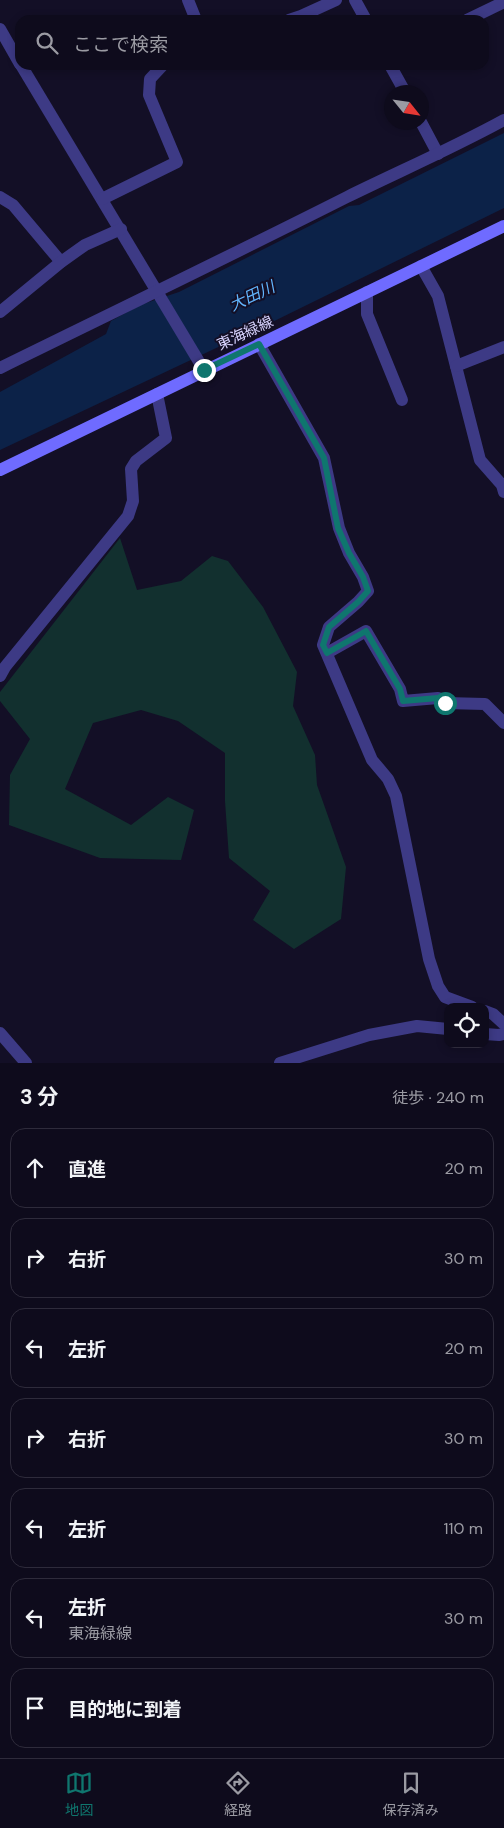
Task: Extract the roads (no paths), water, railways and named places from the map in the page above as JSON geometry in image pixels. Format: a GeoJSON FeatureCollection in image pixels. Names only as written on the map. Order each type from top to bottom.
{"type":"FeatureCollection","features":[{"type":"Feature","properties":{"kind":"main road","name":"東海緑線"},"geometry":{"type":"LineString","coordinates":[[0,470],[157,394],[202,367],[259,344],[504,226]]}},
{"type":"Feature","properties":{"kind":"street"},"geometry":{"type":"LineString","coordinates":[[188,0],[194,15]]}},
{"type":"Feature","properties":{"kind":"street"},"geometry":{"type":"LineString","coordinates":[[303,15],[336,0]]}},
{"type":"Feature","properties":{"kind":"street"},"geometry":{"type":"LineString","coordinates":[[355,0],[363,15]]}},
{"type":"Feature","properties":{"kind":"street"},"geometry":{"type":"LineString","coordinates":[[477,15],[504,2]]}},
{"type":"Feature","properties":{"kind":"street"},"geometry":{"type":"LineString","coordinates":[[0,29],[15,55]]}},
{"type":"Feature","properties":{"kind":"street"},"geometry":{"type":"LineString","coordinates":[[24,70],[159,292],[202,367]]}},
{"type":"Feature","properties":{"kind":"street"},"geometry":{"type":"LineString","coordinates":[[102,199],[177,162],[149,96],[150,79],[158,70]]}},
{"type":"Feature","properties":{"kind":"street"},"geometry":{"type":"LineString","coordinates":[[393,70],[401,85]]}},
{"type":"Feature","properties":{"kind":"street"},"geometry":{"type":"LineString","coordinates":[[0,368],[159,292],[504,120]]}},
{"type":"Feature","properties":{"kind":"street"},"geometry":{"type":"LineString","coordinates":[[425,130],[438,154]]}},
{"type":"Feature","properties":{"kind":"street"},"geometry":{"type":"LineString","coordinates":[[0,197],[13,205],[61,262]]}},
{"type":"Feature","properties":{"kind":"street"},"geometry":{"type":"LineString","coordinates":[[0,312],[61,262],[86,245],[121,229]]}},
{"type":"Feature","properties":{"kind":"street"},"geometry":{"type":"LineString","coordinates":[[421,266],[438,296],[480,460],[502,485],[504,492]]}},
{"type":"Feature","properties":{"kind":"street"},"geometry":{"type":"LineString","coordinates":[[367,292],[367,314],[402,400]]}},
{"type":"Feature","properties":{"kind":"street"},"geometry":{"type":"LineString","coordinates":[[259,344],[324,458],[338,528],[349,553],[363,577],[368,591],[329,627],[323,645],[372,760],[388,780],[396,796],[428,959],[438,986],[444,997],[461,1003]]}},
{"type":"Feature","properties":{"kind":"street"},"geometry":{"type":"LineString","coordinates":[[456,366],[504,347]]}},
{"type":"Feature","properties":{"kind":"street"},"geometry":{"type":"LineString","coordinates":[[0,676],[5,667],[128,516],[133,501],[131,469],[136,461],[166,438],[157,394]]}},
{"type":"Feature","properties":{"kind":"street"},"geometry":{"type":"LineString","coordinates":[[327,653],[366,631],[400,689],[403,701],[438,698],[445,703],[485,704],[504,723]]}},
{"type":"Feature","properties":{"kind":"street"},"geometry":{"type":"LineString","coordinates":[[489,1012],[504,1024]]}},
{"type":"Feature","properties":{"kind":"street"},"geometry":{"type":"LineString","coordinates":[[280,1063],[369,1035],[417,1026],[444,1029]]}},
{"type":"Feature","properties":{"kind":"street"},"geometry":{"type":"LineString","coordinates":[[0,1033],[26,1063]]}},
{"type":"Feature","properties":{"kind":"street"},"geometry":{"type":"LineString","coordinates":[[489,1034],[504,1034]]}},
{"type":"Feature","properties":{"kind":"water","name":"大田川"},"geometry":{"type":"Polygon","coordinates":[[[504,133],[504,208],[252,332],[253,335],[250,336],[248,333],[0,450],[0,392],[106,334],[111,321],[140,305],[179,292],[349,206],[359,205],[504,133]]]}}]}
